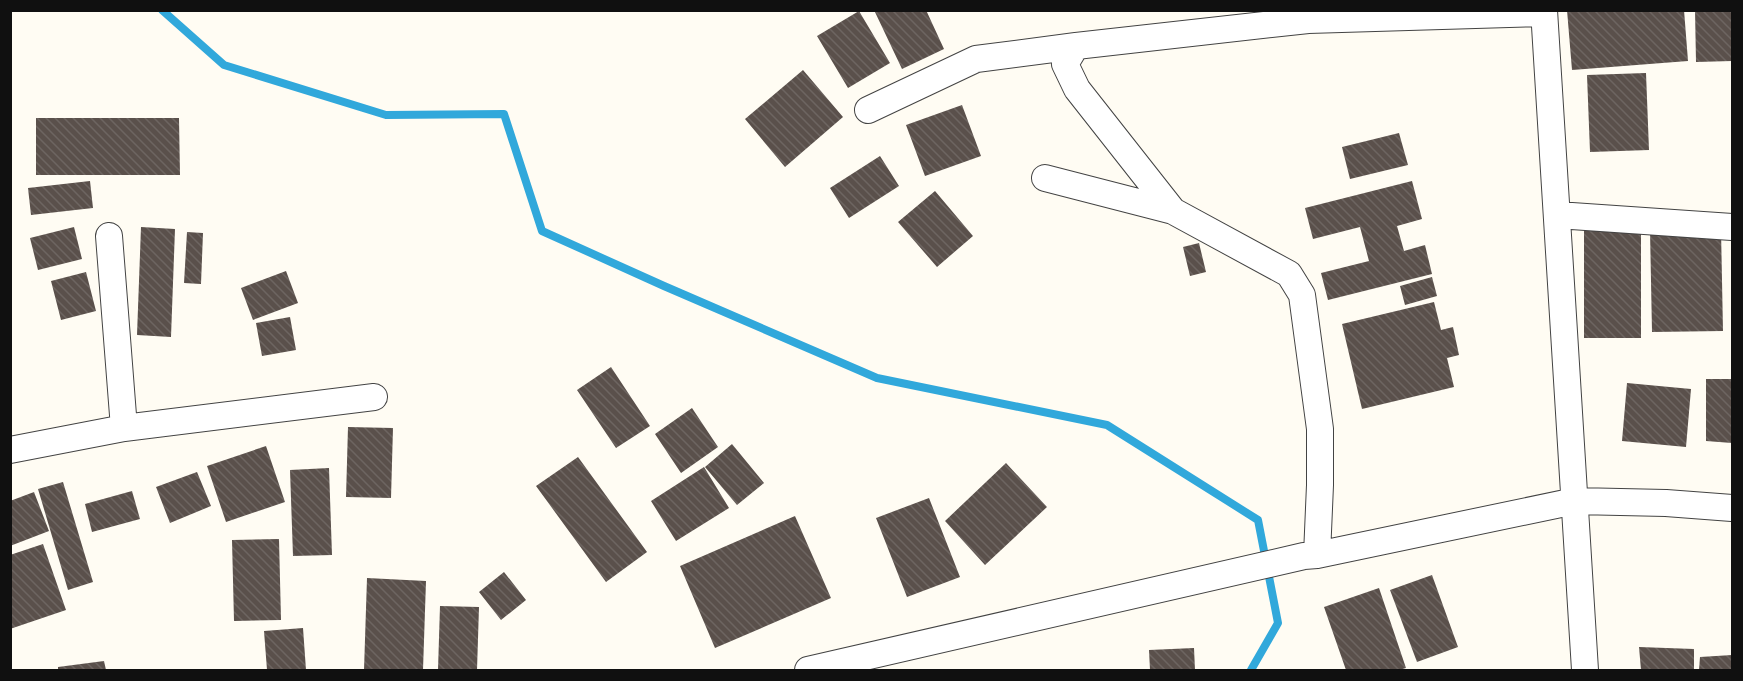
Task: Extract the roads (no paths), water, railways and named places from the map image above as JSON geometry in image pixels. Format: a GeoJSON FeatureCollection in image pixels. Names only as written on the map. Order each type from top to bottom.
{"type":"FeatureCollection","features":[{"type":"Feature","properties":{"kind":"street"},"geometry":{"type":"LineString","coordinates":[[868,110],[976,59],[1304,15],[1544,12],[1585,670]]}},
{"type":"Feature","properties":{"kind":"street"},"geometry":{"type":"LineString","coordinates":[[1076,46],[1065,64],[1077,89],[1173,211]]}},
{"type":"Feature","properties":{"kind":"street"},"geometry":{"type":"LineString","coordinates":[[1045,178],[1173,211],[1289,274],[1302,294],[1320,429],[1320,485],[1311,555]]}},
{"type":"Feature","properties":{"kind":"street"},"geometry":{"type":"LineString","coordinates":[[1557,215],[1732,227]]}},
{"type":"Feature","properties":{"kind":"street"},"geometry":{"type":"LineString","coordinates":[[109,236],[124,428]]}},
{"type":"Feature","properties":{"kind":"street"},"geometry":{"type":"LineString","coordinates":[[10,450],[124,428],[374,397]]}},
{"type":"Feature","properties":{"kind":"street"},"geometry":{"type":"LineString","coordinates":[[808,670],[1311,555],[1575,501],[1666,503],[1732,508]]}},
{"type":"Feature","properties":{"kind":"waterway"},"geometry":{"type":"LineString","coordinates":[[162,10],[224,65],[386,115],[504,114],[542,231],[664,286],[877,378],[1107,425],[1258,520],[1278,623],[1251,670]]}}]}
